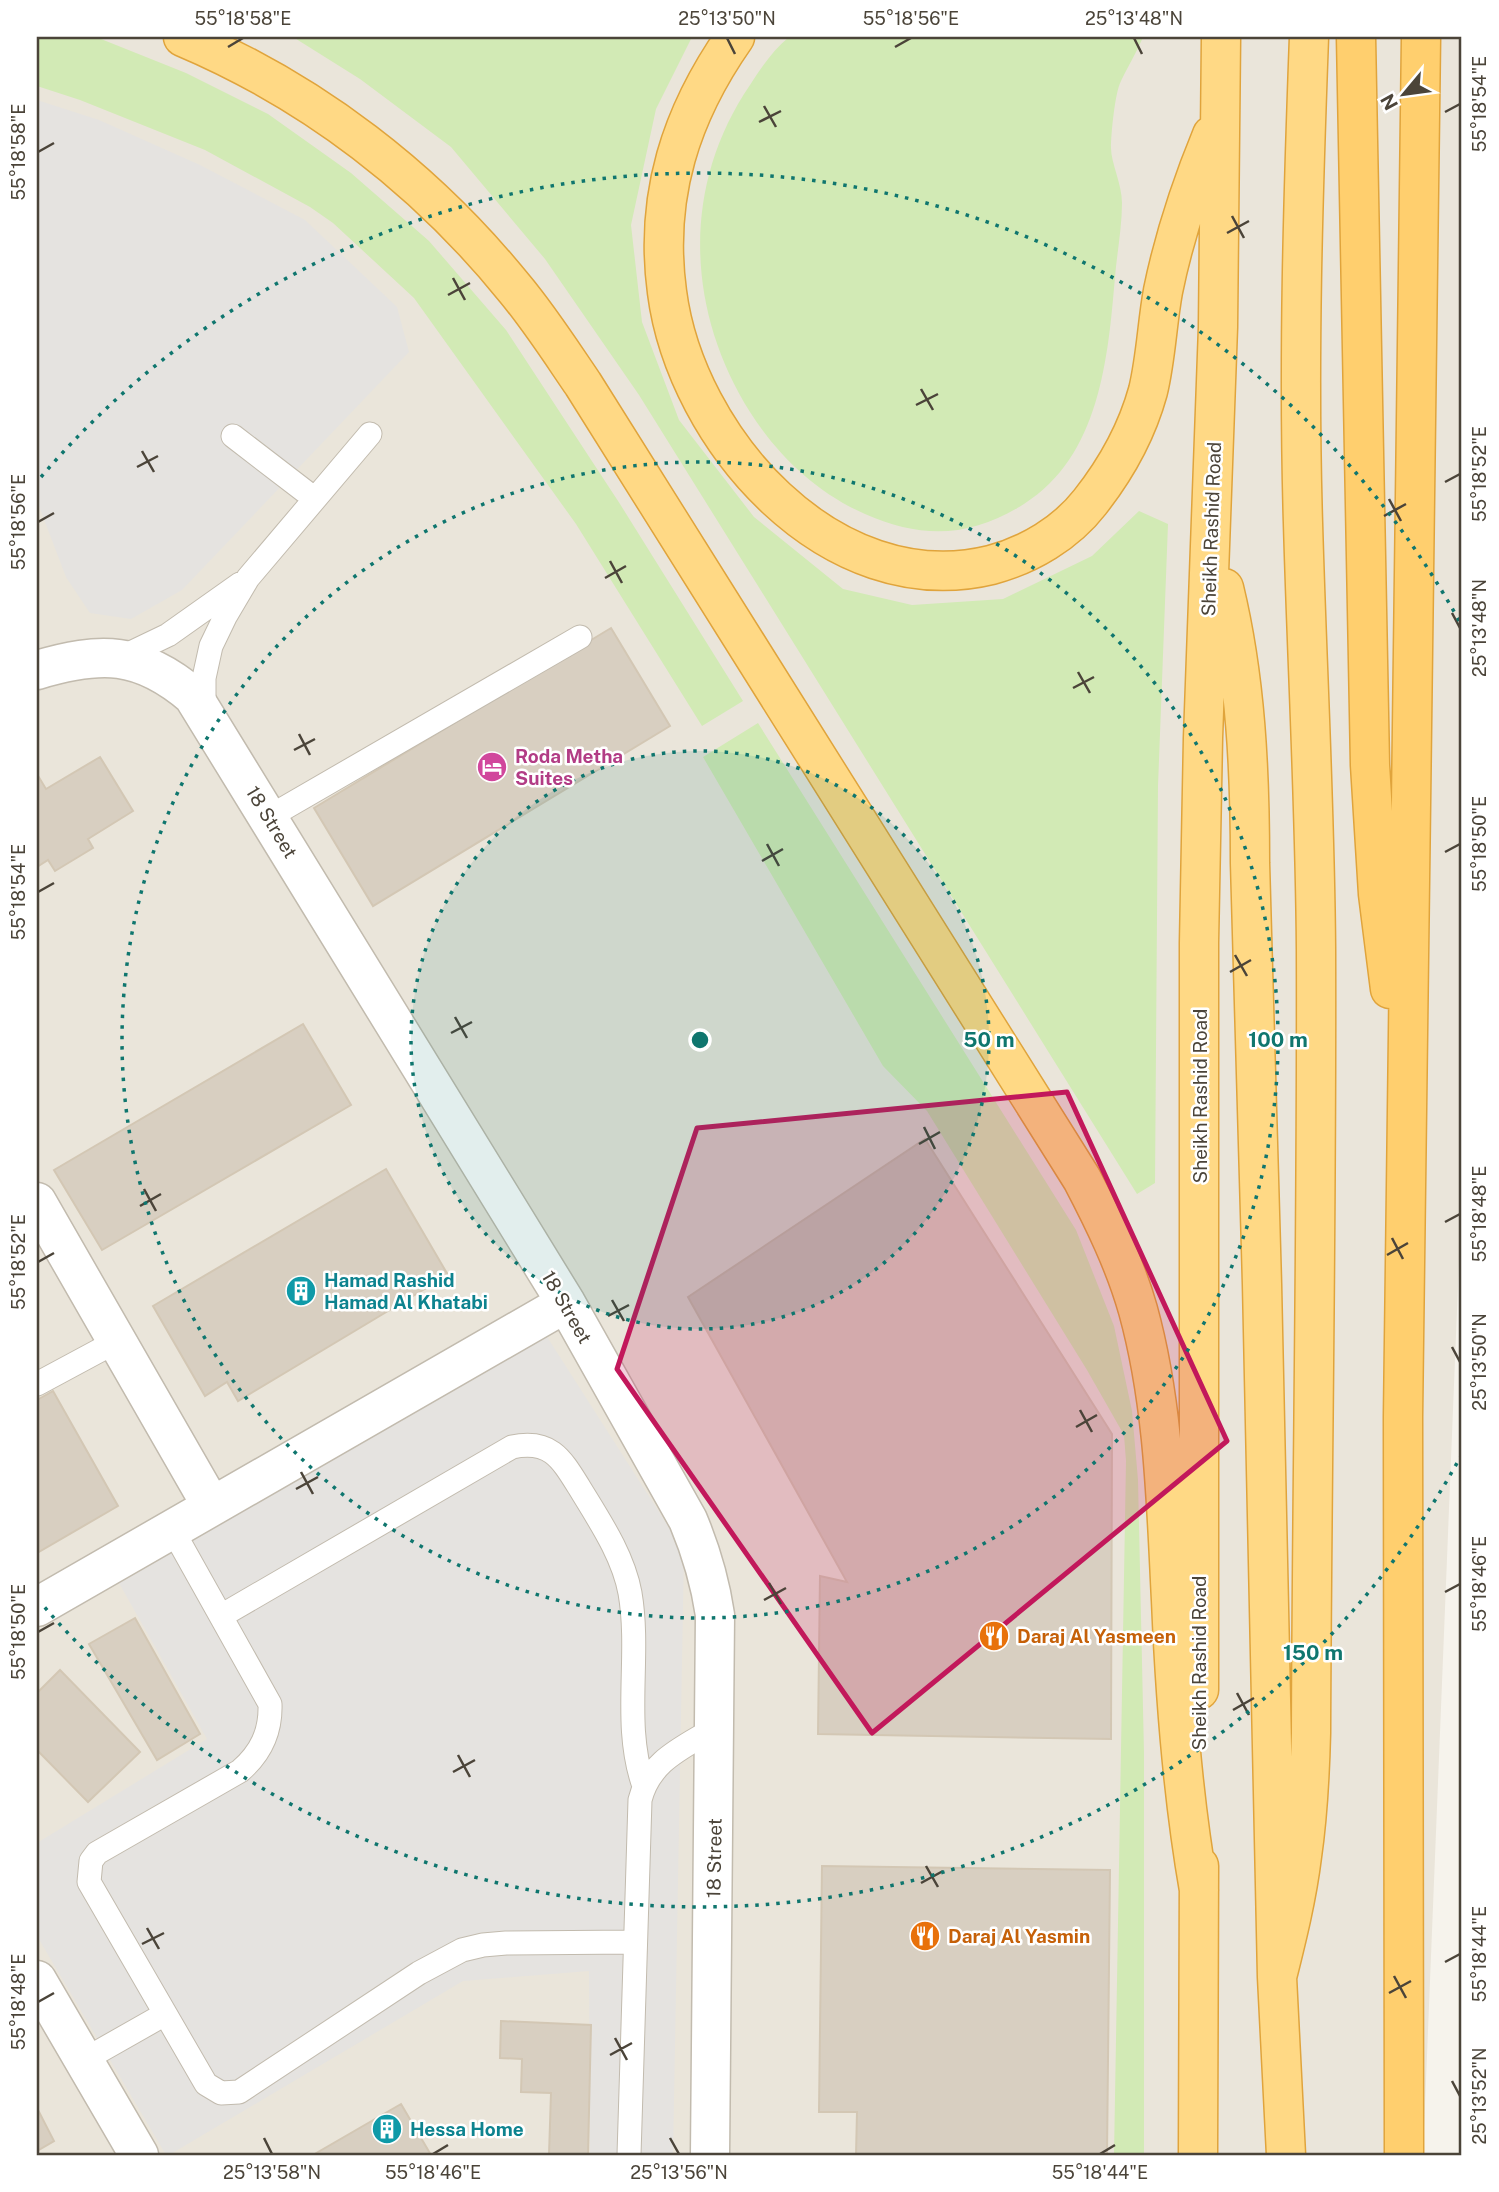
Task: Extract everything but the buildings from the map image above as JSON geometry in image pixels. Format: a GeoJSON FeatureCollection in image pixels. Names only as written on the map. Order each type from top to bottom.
{"type":"FeatureCollection","features":[{"type":"Feature","properties":{"kind":"highway"},"geometry":{"type":"LineString","coordinates":[[183,37],[259,73],[354,134],[440,206],[517,290],[590,396],[1082,1179],[1122,1264],[1138,1310],[1152,1368],[1165,1485],[1179,1740],[1190,1840],[1199,1890]]}},
{"type":"Feature","properties":{"kind":"highway"},"geometry":{"type":"LineString","coordinates":[[735,37],[713,68],[695,103],[680,139],[670,177],[664,254],[667,293],[675,332],[704,404],[725,438],[774,497],[835,541],[876,560],[922,570],[948,572],[975,569],[1025,553],[1049,540],[1070,523],[1105,483],[1138,422],[1148,390],[1163,293],[1177,232],[1196,173],[1221,115]]}},
{"type":"Feature","properties":{"kind":"highway","name":"Sheikh Rashid Road"},"geometry":{"type":"LineString","coordinates":[[1198,2155],[1199,943],[1203,738],[1212,539],[1221,37]]}},
{"type":"Feature","properties":{"kind":"highway"},"geometry":{"type":"LineString","coordinates":[[1277,1977],[1292,1917],[1302,1856],[1309,1794],[1311,1733],[1315,948],[1311,712],[1303,521],[1301,343],[1309,37]]}},
{"type":"Feature","properties":{"kind":"highway"},"geometry":{"type":"LineString","coordinates":[[1356,37],[1373,830],[1385,958],[1408,1084]]}},
{"type":"Feature","properties":{"kind":"highway"},"geometry":{"type":"LineString","coordinates":[[1404,2155],[1403,1417],[1421,37]]}},
{"type":"Feature","properties":{"kind":"highway"},"geometry":{"type":"LineString","coordinates":[[1212,539],[1239,667],[1247,733],[1250,798],[1277,1977],[1286,2155]]}},
{"type":"Feature","properties":{"kind":"street","name":"18 Street"},"geometry":{"type":"LineString","coordinates":[[37,670],[88,657],[119,658],[149,666],[175,680],[193,696],[566,1303],[688,1520],[701,1550],[715,1615],[710,2155]]}},
{"type":"Feature","properties":{"kind":"street"},"geometry":{"type":"LineString","coordinates":[[37,1202],[211,1505]]}},
{"type":"Feature","properties":{"kind":"street"},"geometry":{"type":"LineString","coordinates":[[37,1607],[566,1303]]}},
{"type":"Feature","properties":{"kind":"street"},"geometry":{"type":"LineString","coordinates":[[37,1980],[139,2155]]}},
{"type":"Feature","properties":{"kind":"lane"},"geometry":{"type":"LineString","coordinates":[[204,711],[204,678],[211,646],[248,578],[370,434]]}},
{"type":"Feature","properties":{"kind":"lane"},"geometry":{"type":"LineString","coordinates":[[233,436],[315,499]]}},
{"type":"Feature","properties":{"kind":"lane"},"geometry":{"type":"LineString","coordinates":[[119,658],[168,635],[248,578]]}},
{"type":"Feature","properties":{"kind":"lane"},"geometry":{"type":"LineString","coordinates":[[269,817],[580,636]]}},
{"type":"Feature","properties":{"kind":"lane"},"geometry":{"type":"LineString","coordinates":[[37,1384],[117,1341]]}},
{"type":"Feature","properties":{"kind":"lane"},"geometry":{"type":"LineString","coordinates":[[221,1616],[512,1447],[542,1447],[551,1451],[565,1465],[622,1565],[633,1621],[634,1742],[644,1786]]}},
{"type":"Feature","properties":{"kind":"lane"},"geometry":{"type":"LineString","coordinates":[[172,1529],[270,1704],[267,1735],[252,1761],[240,1771],[97,1853],[91,1861],[89,1882],[205,2084],[221,2094],[247,2088],[419,1973],[461,1950],[506,1943],[635,1942]]}},
{"type":"Feature","properties":{"kind":"lane"},"geometry":{"type":"LineString","coordinates":[[629,2155],[640,1800],[644,1786],[657,1765],[715,1728]]}},
{"type":"Feature","properties":{"kind":"lane"},"geometry":{"type":"LineString","coordinates":[[84,2060],[165,2014]]}},
{"type":"Feature","properties":{"kind":"highlighted area"},"geometry":{"type":"Polygon","coordinates":[[[1067,1092],[1227,1441],[872,1733],[617,1369],[697,1128],[1067,1092]]]}},
{"type":"Feature","properties":{"kind":"shaded area"},"geometry":{"type":"Polygon","coordinates":[[[37,37],[1459,37],[1462,1186],[1423,2155],[37,2155],[37,37]]]}},
{"type":"Feature","properties":{"kind":"shaded area"},"geometry":{"type":"Polygon","coordinates":[[[37,100],[99,120],[200,165],[305,220],[397,307],[409,352],[182,590],[131,619],[90,613],[66,577],[37,501],[37,100]]]}},
{"type":"Feature","properties":{"kind":"shaded area"},"geometry":{"type":"Polygon","coordinates":[[[542,1329],[684,1551],[673,2155],[590,2155],[589,1971],[463,1981],[166,2155],[37,1936],[37,1843],[207,1739],[119,1583],[542,1329]]]}},
{"type":"Feature","properties":{"kind":"green space"},"geometry":{"type":"Polygon","coordinates":[[[37,37],[101,39],[186,73],[268,114],[351,173],[429,241],[506,330],[620,504],[743,701],[702,726],[576,524],[414,298],[333,223],[310,207],[205,150],[80,100],[37,86],[37,37]]]}},
{"type":"Feature","properties":{"kind":"green space"},"geometry":{"type":"Polygon","coordinates":[[[293,37],[692,37],[656,109],[631,225],[642,322],[679,420],[754,517],[843,589],[912,605],[1003,599],[1092,556],[1139,511],[1168,524],[1158,786],[1155,1183],[1137,1194],[639,395],[545,259],[451,147],[360,79],[293,37]]]}},
{"type":"Feature","properties":{"kind":"green space"},"geometry":{"type":"Polygon","coordinates":[[[789,37],[1143,37],[1119,86],[1114,113],[1111,154],[1120,188],[1122,212],[1109,340],[1095,403],[1069,460],[1049,484],[1024,504],[1004,515],[965,529],[926,531],[886,522],[847,505],[800,472],[773,444],[750,412],[729,373],[713,332],[704,290],[700,248],[703,206],[712,164],[728,124],[763,66],[789,37]]]}},
{"type":"Feature","properties":{"kind":"green space"},"geometry":{"type":"Polygon","coordinates":[[[758,723],[1076,1230],[1114,1326],[1132,1411],[1138,1480],[1144,1753],[1144,2155],[1114,2155],[1126,1461],[1124,1435],[1087,1370],[927,1111],[883,1066],[703,757],[758,723]]]}},
{"type":"Feature","properties":{"kind":"place","name":"Roda Metha Suites"},"geometry":{"type":"Point","coordinates":[492,767]}},
{"type":"Feature","properties":{"kind":"place","name":"Hamad Rashid Hamad Al Khatabi"},"geometry":{"type":"Point","coordinates":[301,1291]}},
{"type":"Feature","properties":{"kind":"place","name":"Daraj Al Yasmeen"},"geometry":{"type":"Point","coordinates":[994,1636]}},
{"type":"Feature","properties":{"kind":"place","name":"Daraj Al Yasmin"},"geometry":{"type":"Point","coordinates":[925,1936]}},
{"type":"Feature","properties":{"kind":"place","name":"Hessa Home"},"geometry":{"type":"Point","coordinates":[387,2129]}}]}
